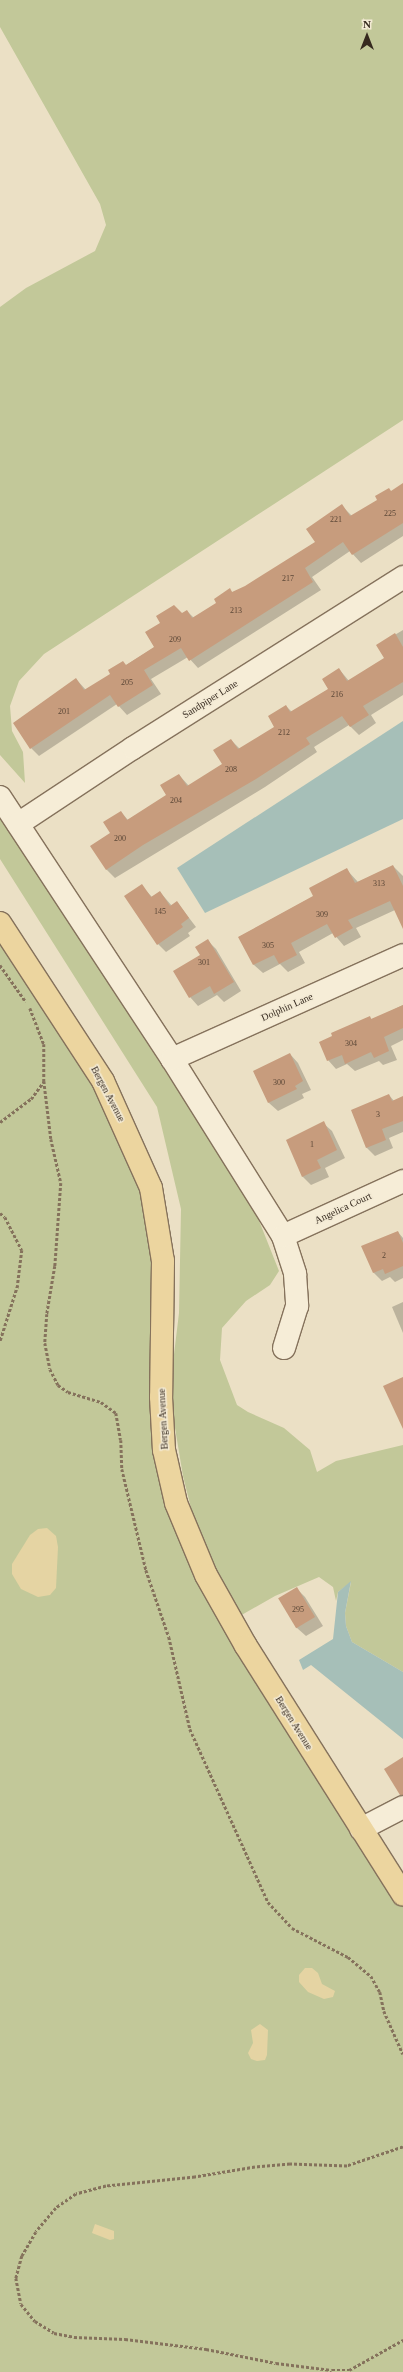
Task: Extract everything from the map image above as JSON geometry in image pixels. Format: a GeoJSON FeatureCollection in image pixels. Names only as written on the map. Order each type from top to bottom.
{"type":"FeatureCollection","features":[{"type":"Feature","properties":{"kind":"main road","name":"Bergen Avenue"},"geometry":{"type":"LineString","coordinates":[[0,923],[103,1081],[150,1188],[163,1262],[161,1397],[164,1450],[176,1503],[206,1575],[246,1646],[403,1894]]}},
{"type":"Feature","properties":{"kind":"street","name":"Sandpiper Lane"},"geometry":{"type":"LineString","coordinates":[[18,824],[133,748],[403,576]]}},
{"type":"Feature","properties":{"kind":"street"},"geometry":{"type":"LineString","coordinates":[[0,797],[172,1059],[283,1236],[295,1274],[297,1306],[284,1348]]}},
{"type":"Feature","properties":{"kind":"street","name":"Dolphin Lane"},"geometry":{"type":"LineString","coordinates":[[172,1059],[403,955]]}},
{"type":"Feature","properties":{"kind":"street","name":"Angelica Court"},"geometry":{"type":"LineString","coordinates":[[283,1236],[403,1181]]}},
{"type":"Feature","properties":{"kind":"street"},"geometry":{"type":"LineString","coordinates":[[361,1829],[403,1807]]}},
{"type":"Feature","properties":{"kind":"path"},"geometry":{"type":"LineString","coordinates":[[0,965],[39,1026],[44,1044],[44,1081],[51,1139],[61,1183],[55,1266],[45,1343],[50,1369],[58,1385],[68,1392],[101,1402],[116,1413],[121,1440],[122,1469],[146,1570],[169,1637],[190,1729],[268,1902],[292,1928],[348,1957],[371,1976],[380,1992],[384,2011],[403,2054]]}},
{"type":"Feature","properties":{"kind":"path"},"geometry":{"type":"LineString","coordinates":[[0,1122],[31,1099],[44,1081]]}},
{"type":"Feature","properties":{"kind":"path"},"geometry":{"type":"LineString","coordinates":[[0,1213],[5,1217],[22,1250],[18,1285],[0,1342]]}},
{"type":"Feature","properties":{"kind":"path"},"geometry":{"type":"LineString","coordinates":[[403,2147],[347,2166],[290,2164],[255,2167],[195,2177],[106,2186],[76,2194],[56,2208],[36,2232],[22,2256],[16,2278],[21,2304],[34,2321],[54,2333],[74,2337],[125,2339],[198,2348],[276,2363],[332,2370],[349,2370],[403,2340]]}},
{"type":"Feature","properties":{"kind":"green space"},"geometry":{"type":"Polygon","coordinates":[[[0,0],[403,0],[403,420],[44,654],[19,681],[10,706],[12,731],[23,752],[25,783],[0,755],[0,307],[26,288],[95,251],[106,225],[100,204],[0,27],[0,0]]]}},
{"type":"Feature","properties":{"kind":"green space"},"geometry":{"type":"Polygon","coordinates":[[[0,816],[254,1208],[279,1271],[270,1285],[246,1301],[222,1328],[220,1360],[237,1405],[248,1412],[284,1428],[310,1450],[317,1472],[336,1461],[403,1445],[403,1672],[352,1642],[346,1626],[345,1613],[351,1582],[338,1592],[336,1601],[333,1587],[319,1577],[275,1596],[231,1621],[403,1894],[403,2372],[0,2372],[0,923],[103,1081],[151,1188],[164,1450],[198,1536],[183,1476],[174,1422],[171,1379],[179,1313],[181,1209],[157,1107],[0,859],[0,816]]]}},
{"type":"Feature","properties":{"kind":"sand"},"geometry":{"type":"Polygon","coordinates":[[[47,1528],[56,1536],[58,1547],[56,1588],[50,1595],[38,1597],[21,1589],[12,1574],[12,1564],[30,1535],[38,1529],[47,1528]]]}},
{"type":"Feature","properties":{"kind":"sand"},"geometry":{"type":"Polygon","coordinates":[[[305,1968],[312,1968],[318,1973],[322,1984],[335,1991],[333,1997],[324,1999],[308,1992],[299,1982],[299,1975],[305,1968]]]}},
{"type":"Feature","properties":{"kind":"sand"},"geometry":{"type":"Polygon","coordinates":[[[260,2024],[268,2030],[267,2055],[265,2060],[257,2061],[251,2059],[248,2053],[253,2043],[251,2030],[260,2024]]]}},
{"type":"Feature","properties":{"kind":"sand"},"geometry":{"type":"Polygon","coordinates":[[[95,2224],[114,2231],[114,2239],[110,2240],[92,2233],[95,2224]]]}},
{"type":"Feature","properties":{"kind":"water"},"geometry":{"type":"Polygon","coordinates":[[[403,721],[403,819],[205,913],[177,868],[403,721]]]}},
{"type":"Feature","properties":{"kind":"water"},"geometry":{"type":"Polygon","coordinates":[[[351,1581],[345,1613],[346,1626],[352,1642],[403,1672],[403,1739],[311,1665],[303,1670],[299,1660],[333,1639],[338,1592],[351,1581]]]}},
{"type":"Feature","properties":{"kind":"building"},"geometry":{"type":"Polygon","coordinates":[[[403,483],[403,523],[352,555],[343,542],[305,568],[313,582],[189,661],[181,648],[144,670],[153,685],[118,707],[110,695],[30,749],[13,723],[76,678],[84,690],[110,674],[108,670],[123,661],[126,665],[154,647],[145,632],[160,623],[156,616],[174,605],[182,613],[187,610],[192,618],[216,603],[214,599],[230,588],[232,592],[245,586],[315,542],[306,529],[342,504],[350,516],[377,500],[375,496],[389,488],[391,491],[403,483]]]}},
{"type":"Feature","properties":{"kind":"building"},"geometry":{"type":"Polygon","coordinates":[[[395,633],[403,647],[403,682],[363,706],[369,715],[350,727],[342,716],[306,738],[310,744],[256,779],[143,845],[106,870],[90,846],[110,833],[103,822],[121,811],[127,820],[166,795],[160,785],[179,774],[187,786],[222,764],[213,750],[231,739],[238,749],[274,727],[268,716],[286,705],[290,712],[328,689],[322,679],[339,668],[347,681],[384,658],[376,645],[395,633]]]}},
{"type":"Feature","properties":{"kind":"building"},"geometry":{"type":"Polygon","coordinates":[[[393,865],[403,886],[403,929],[390,901],[348,920],[353,928],[335,938],[327,924],[291,943],[297,955],[279,964],[274,955],[253,965],[238,937],[313,896],[309,888],[347,868],[355,883],[393,865]]]}},
{"type":"Feature","properties":{"kind":"building"},"geometry":{"type":"Polygon","coordinates":[[[142,884],[151,897],[160,891],[170,906],[177,901],[189,918],[181,924],[183,927],[157,945],[124,896],[142,884]]]}},
{"type":"Feature","properties":{"kind":"building"},"geometry":{"type":"Polygon","coordinates":[[[208,939],[234,982],[214,994],[210,986],[189,998],[173,971],[200,955],[195,947],[208,939]]]}},
{"type":"Feature","properties":{"kind":"building"},"geometry":{"type":"Polygon","coordinates":[[[403,1005],[403,1028],[384,1037],[389,1051],[374,1058],[371,1052],[345,1064],[342,1055],[327,1061],[319,1042],[332,1036],[331,1033],[370,1016],[371,1019],[403,1005]]]}},
{"type":"Feature","properties":{"kind":"building"},"geometry":{"type":"Polygon","coordinates":[[[290,1053],[303,1081],[295,1086],[297,1089],[268,1103],[253,1071],[290,1053]]]}},
{"type":"Feature","properties":{"kind":"building"},"geometry":{"type":"Polygon","coordinates":[[[389,1094],[392,1101],[403,1096],[403,1121],[382,1129],[386,1140],[366,1148],[351,1110],[389,1094]]]}},
{"type":"Feature","properties":{"kind":"building"},"geometry":{"type":"Polygon","coordinates":[[[324,1121],[337,1150],[317,1160],[321,1168],[302,1177],[286,1140],[324,1121]]]}},
{"type":"Feature","properties":{"kind":"building"},"geometry":{"type":"Polygon","coordinates":[[[398,1231],[403,1243],[403,1266],[385,1274],[383,1269],[373,1273],[361,1246],[398,1231]]]}},
{"type":"Feature","properties":{"kind":"building"},"geometry":{"type":"Polygon","coordinates":[[[403,1377],[403,1429],[383,1386],[403,1377]]]}},
{"type":"Feature","properties":{"kind":"building"},"geometry":{"type":"Polygon","coordinates":[[[297,1587],[315,1617],[296,1628],[278,1598],[297,1587]]]}},
{"type":"Feature","properties":{"kind":"building"},"geometry":{"type":"Polygon","coordinates":[[[403,1757],[403,1795],[400,1795],[384,1769],[403,1757]]]}}]}
